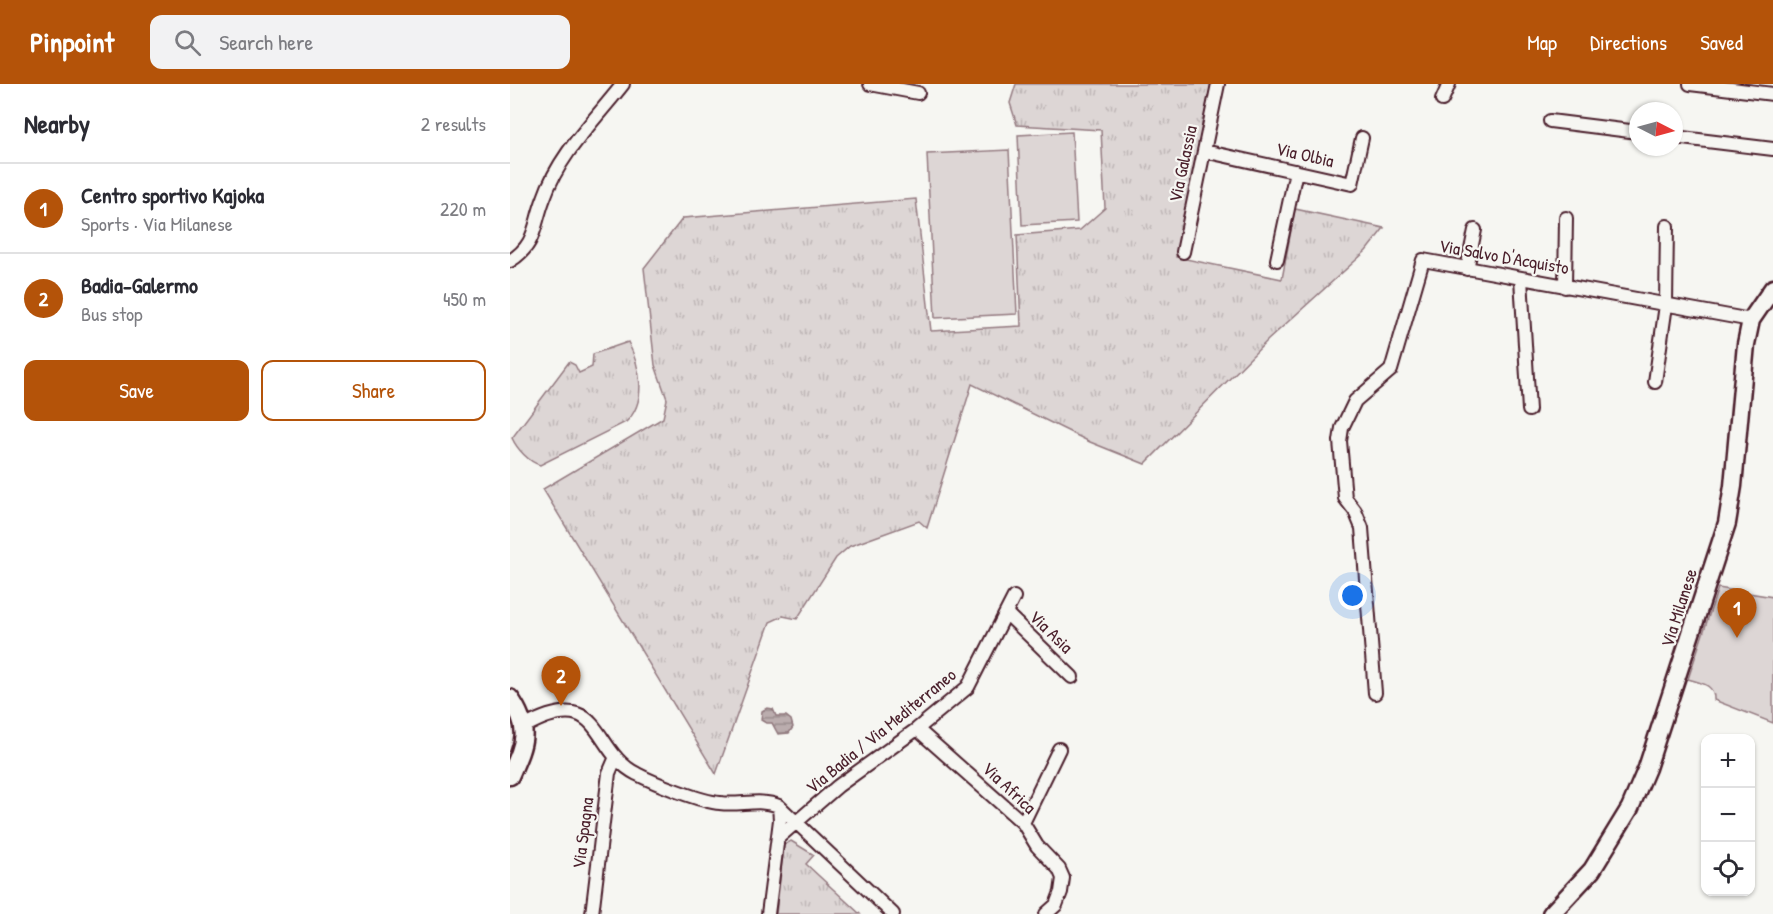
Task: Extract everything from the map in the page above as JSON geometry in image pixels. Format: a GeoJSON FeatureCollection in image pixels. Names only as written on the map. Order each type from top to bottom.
{"type":"FeatureCollection","features":[{"type":"Feature","properties":{"kind":"street"},"geometry":{"type":"LineString","coordinates":[[510,261],[529,246],[545,195],[561,162],[623,84]]}},
{"type":"Feature","properties":{"kind":"street"},"geometry":{"type":"LineString","coordinates":[[870,84],[918,93]]}},
{"type":"Feature","properties":{"kind":"street","name":"Via Galassia"},"geometry":{"type":"LineString","coordinates":[[1183,252],[1218,84]]}},
{"type":"Feature","properties":{"kind":"street"},"geometry":{"type":"LineString","coordinates":[[1442,100],[1449,84]]}},
{"type":"Feature","properties":{"kind":"street"},"geometry":{"type":"LineString","coordinates":[[1690,84],[1773,94]]}},
{"type":"Feature","properties":{"kind":"street"},"geometry":{"type":"LineString","coordinates":[[1550,121],[1629,131]]}},
{"type":"Feature","properties":{"kind":"street","name":"Via Olbia"},"geometry":{"type":"LineString","coordinates":[[1204,151],[1352,184],[1362,138]]}},
{"type":"Feature","properties":{"kind":"street"},"geometry":{"type":"LineString","coordinates":[[1683,138],[1773,149]]}},
{"type":"Feature","properties":{"kind":"street"},"geometry":{"type":"LineString","coordinates":[[1276,260],[1296,171]]}},
{"type":"Feature","properties":{"kind":"street"},"geometry":{"type":"LineString","coordinates":[[1565,286],[1566,218]]}},
{"type":"Feature","properties":{"kind":"street"},"geometry":{"type":"LineString","coordinates":[[1655,382],[1666,305],[1667,226]]}},
{"type":"Feature","properties":{"kind":"street"},"geometry":{"type":"LineString","coordinates":[[1467,269],[1475,230]]}},
{"type":"Feature","properties":{"kind":"street","name":"Via Salvo D'Acquisto"},"geometry":{"type":"LineString","coordinates":[[1375,693],[1362,528],[1355,511],[1345,498],[1340,441],[1342,428],[1355,401],[1391,370],[1423,260],[1751,320]]}},
{"type":"Feature","properties":{"kind":"street"},"geometry":{"type":"LineString","coordinates":[[1521,279],[1529,410]]}},
{"type":"Feature","properties":{"kind":"street","name":"Via Milanese"},"geometry":{"type":"LineString","coordinates":[[1551,914],[1592,870],[1611,842],[1647,768],[1726,523],[1733,486],[1743,368],[1751,320],[1773,288]]}},
{"type":"Feature","properties":{"kind":"street","name":"Via Badia / Via Mediterraneo"},"geometry":{"type":"LineString","coordinates":[[778,838],[838,786],[917,729],[968,687],[1014,597]]}},
{"type":"Feature","properties":{"kind":"street","name":"Via Asia"},"geometry":{"type":"LineString","coordinates":[[1005,612],[1072,677]]}},
{"type":"Feature","properties":{"kind":"street"},"geometry":{"type":"LineString","coordinates":[[510,698],[524,727],[523,746],[511,773]]}},
{"type":"Feature","properties":{"kind":"street"},"geometry":{"type":"LineString","coordinates":[[524,727],[552,716],[580,716],[594,724],[616,757],[627,769],[639,775],[718,804],[769,802],[778,806],[893,914]]}},
{"type":"Feature","properties":{"kind":"street","name":"Via Africa"},"geometry":{"type":"LineString","coordinates":[[917,729],[1023,823],[1036,846],[1053,861],[1063,878],[1058,901],[1046,914]]}},
{"type":"Feature","properties":{"kind":"street"},"geometry":{"type":"LineString","coordinates":[[1023,823],[1059,749]]}},
{"type":"Feature","properties":{"kind":"street","name":"Via Spagna"},"geometry":{"type":"LineString","coordinates":[[591,914],[609,773],[616,757]]}},
{"type":"Feature","properties":{"kind":"street"},"geometry":{"type":"LineString","coordinates":[[768,914],[778,838],[778,806]]}},
{"type":"Feature","properties":{"kind":"green space"},"geometry":{"type":"Polygon","coordinates":[[[1016,84],[1211,84],[1176,257],[1282,279],[1295,209],[1384,228],[1366,251],[1268,340],[1145,464],[1090,442],[972,384],[927,528],[919,521],[850,546],[836,558],[797,619],[783,616],[770,622],[716,774],[543,489],[663,418],[667,399],[655,365],[644,268],[683,218],[916,199],[931,331],[1021,326],[1017,235],[1080,230],[1105,208],[1101,130],[1017,125],[1010,103],[1016,84]]]}},
{"type":"Feature","properties":{"kind":"green space"},"geometry":{"type":"Polygon","coordinates":[[[1072,132],[1077,222],[1022,225],[1018,135],[1072,132]]]}},
{"type":"Feature","properties":{"kind":"green space"},"geometry":{"type":"Polygon","coordinates":[[[1009,150],[1017,314],[935,318],[927,154],[1009,150]]]}},
{"type":"Feature","properties":{"kind":"green space"},"geometry":{"type":"Polygon","coordinates":[[[628,342],[636,362],[640,383],[637,404],[633,414],[626,422],[540,465],[520,451],[512,438],[569,362],[575,365],[579,373],[592,367],[593,354],[628,342]]]}},
{"type":"Feature","properties":{"kind":"green space"},"geometry":{"type":"Polygon","coordinates":[[[1718,588],[1773,597],[1773,723],[1714,700],[1709,687],[1688,679],[1718,588]]]}},
{"type":"Feature","properties":{"kind":"green space"},"geometry":{"type":"Polygon","coordinates":[[[791,841],[814,855],[806,864],[860,914],[776,914],[784,845],[791,841]]]}},
{"type":"Feature","properties":{"kind":"shaded area"},"geometry":{"type":"Polygon","coordinates":[[[767,708],[773,709],[776,716],[786,716],[791,720],[793,727],[789,733],[778,734],[772,723],[761,720],[762,711],[767,708]]]}},
{"type":"Feature","properties":{"kind":"place","name":"Centro sportivo Kajoka"},"geometry":{"type":"Point","coordinates":[1737,638]}},
{"type":"Feature","properties":{"kind":"place","name":"Badia-Galermo"},"geometry":{"type":"Point","coordinates":[561,706]}}]}
